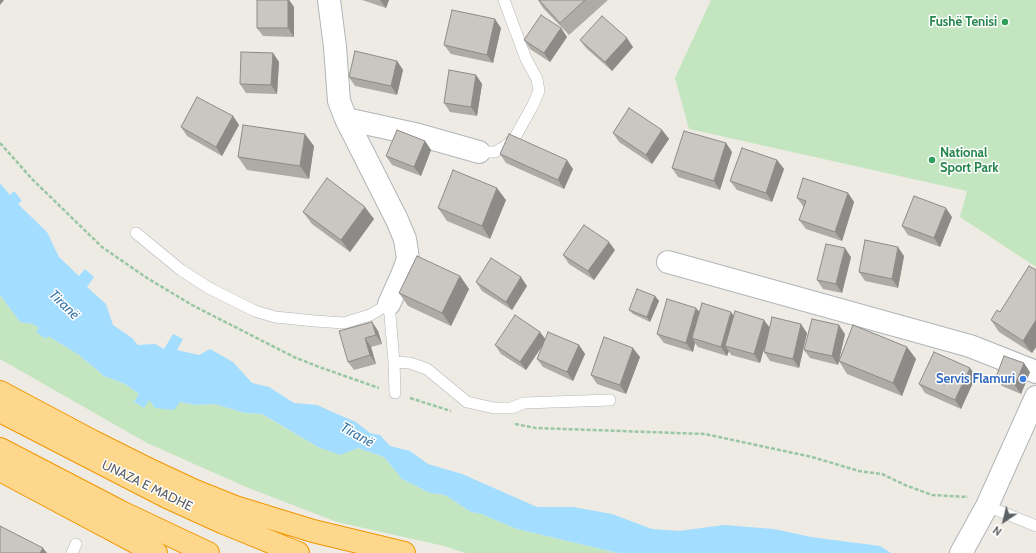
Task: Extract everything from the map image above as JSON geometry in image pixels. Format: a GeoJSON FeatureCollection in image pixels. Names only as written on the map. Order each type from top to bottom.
{"type":"FeatureCollection","features":[{"type":"Feature","properties":{"kind":"highway"},"geometry":{"type":"LineString","coordinates":[[0,392],[152,471],[229,504],[313,531],[404,553]]}},
{"type":"Feature","properties":{"kind":"highway","name":"UNAZA E MADHE"},"geometry":{"type":"LineString","coordinates":[[0,411],[167,497],[224,523],[298,553]]}},
{"type":"Feature","properties":{"kind":"highway"},"geometry":{"type":"LineString","coordinates":[[0,449],[67,485],[208,553]]}},
{"type":"Feature","properties":{"kind":"highway"},"geometry":{"type":"LineString","coordinates":[[0,470],[156,553]]}},
{"type":"Feature","properties":{"kind":"street"},"geometry":{"type":"LineString","coordinates":[[328,0],[335,47],[339,101],[346,119],[397,220],[405,239],[408,259],[389,304]]}},
{"type":"Feature","properties":{"kind":"street"},"geometry":{"type":"LineString","coordinates":[[346,119],[419,135],[479,152]]}},
{"type":"Feature","properties":{"kind":"street"},"geometry":{"type":"LineString","coordinates":[[668,262],[970,346],[1036,372]]}},
{"type":"Feature","properties":{"kind":"street"},"geometry":{"type":"LineString","coordinates":[[961,553],[984,513],[1036,397]]}},
{"type":"Feature","properties":{"kind":"lane"},"geometry":{"type":"LineString","coordinates":[[479,152],[495,152],[514,139],[539,91],[537,79],[526,59],[504,0]]}},
{"type":"Feature","properties":{"kind":"lane"},"geometry":{"type":"LineString","coordinates":[[136,233],[181,270],[209,288],[255,311],[275,317],[344,323],[370,315],[389,304],[395,393]]}},
{"type":"Feature","properties":{"kind":"lane"},"geometry":{"type":"LineString","coordinates":[[394,362],[410,363],[427,369],[467,402],[481,406],[511,408],[524,403],[610,400]]}},
{"type":"Feature","properties":{"kind":"lane"},"geometry":{"type":"LineString","coordinates":[[984,513],[1036,526]]}},
{"type":"Feature","properties":{"kind":"path"},"geometry":{"type":"LineString","coordinates":[[395,393],[455,412]]}},
{"type":"Feature","properties":{"kind":"path"},"geometry":{"type":"LineString","coordinates":[[514,424],[536,428],[705,434],[812,457],[859,471],[882,474],[906,485],[932,494],[968,497],[984,513]]}},
{"type":"Feature","properties":{"kind":"green space","name":"National Sport Park"},"geometry":{"type":"Polygon","coordinates":[[[711,0],[1036,0],[1036,267],[960,217],[967,191],[689,129],[675,78],[711,0]]]}},
{"type":"Feature","properties":{"kind":"green space"},"geometry":{"type":"Polygon","coordinates":[[[0,295],[20,322],[33,324],[39,328],[36,332],[46,339],[48,336],[79,355],[104,376],[125,384],[139,394],[134,402],[144,408],[149,400],[180,402],[196,405],[214,404],[245,413],[261,414],[318,447],[340,454],[358,448],[384,457],[402,479],[430,493],[445,495],[471,512],[481,514],[517,529],[618,553],[465,553],[444,546],[337,522],[246,487],[147,443],[0,359],[0,295]]]}},
{"type":"Feature","properties":{"kind":"water","name":"Tiranë"},"geometry":{"type":"Polygon","coordinates":[[[0,183],[10,195],[14,191],[22,201],[18,204],[47,232],[59,257],[79,276],[85,269],[94,277],[87,287],[106,304],[113,325],[132,338],[138,345],[155,344],[164,349],[173,334],[183,339],[177,350],[199,355],[210,349],[233,362],[252,383],[269,387],[294,403],[317,405],[356,422],[370,433],[380,435],[390,446],[410,451],[428,464],[462,474],[537,507],[573,507],[612,514],[652,529],[679,531],[724,525],[774,529],[811,537],[880,546],[891,553],[618,553],[517,529],[481,514],[471,512],[445,495],[430,493],[402,479],[384,457],[358,448],[340,455],[318,447],[262,414],[245,413],[214,404],[196,405],[180,402],[174,410],[155,408],[149,400],[144,408],[134,402],[139,394],[125,384],[104,376],[79,355],[48,336],[46,339],[36,332],[39,328],[33,324],[20,322],[0,295],[0,183]]]}},
{"type":"Feature","properties":{"kind":"building"},"geometry":{"type":"Polygon","coordinates":[[[257,0],[288,0],[288,28],[257,28],[257,0]]]}},
{"type":"Feature","properties":{"kind":"building"},"geometry":{"type":"Polygon","coordinates":[[[539,0],[585,0],[560,23],[539,0]]]}},
{"type":"Feature","properties":{"kind":"building"},"geometry":{"type":"Polygon","coordinates":[[[452,10],[495,19],[487,55],[444,45],[452,10]]]}},
{"type":"Feature","properties":{"kind":"building"},"geometry":{"type":"Polygon","coordinates":[[[541,15],[561,28],[544,53],[524,40],[541,15]]]}},
{"type":"Feature","properties":{"kind":"building"},"geometry":{"type":"Polygon","coordinates":[[[602,16],[627,38],[605,62],[580,40],[602,16]]]}},
{"type":"Feature","properties":{"kind":"building"},"geometry":{"type":"Polygon","coordinates":[[[355,51],[397,61],[391,86],[349,77],[355,51]]]}},
{"type":"Feature","properties":{"kind":"building"},"geometry":{"type":"Polygon","coordinates":[[[241,52],[273,53],[271,85],[240,84],[241,52]]]}},
{"type":"Feature","properties":{"kind":"building"},"geometry":{"type":"Polygon","coordinates":[[[449,70],[476,75],[471,107],[444,103],[449,70]]]}},
{"type":"Feature","properties":{"kind":"building"},"geometry":{"type":"Polygon","coordinates":[[[197,97],[233,116],[216,147],[181,127],[197,97]]]}},
{"type":"Feature","properties":{"kind":"building"},"geometry":{"type":"Polygon","coordinates":[[[629,108],[662,130],[646,155],[613,133],[629,108]]]}},
{"type":"Feature","properties":{"kind":"building"},"geometry":{"type":"Polygon","coordinates":[[[243,125],[305,134],[300,166],[238,157],[243,125]]]}},
{"type":"Feature","properties":{"kind":"building"},"geometry":{"type":"Polygon","coordinates":[[[397,130],[425,141],[414,167],[386,156],[397,130]]]}},
{"type":"Feature","properties":{"kind":"building"},"geometry":{"type":"Polygon","coordinates":[[[684,131],[726,143],[714,181],[672,168],[684,131]]]}},
{"type":"Feature","properties":{"kind":"building"},"geometry":{"type":"Polygon","coordinates":[[[509,134],[567,160],[558,180],[500,154],[509,134]]]}},
{"type":"Feature","properties":{"kind":"building"},"geometry":{"type":"Polygon","coordinates":[[[742,148],[777,160],[766,193],[730,181],[742,148]]]}},
{"type":"Feature","properties":{"kind":"building"},"geometry":{"type":"Polygon","coordinates":[[[453,170],[497,188],[482,226],[438,208],[453,170]]]}},
{"type":"Feature","properties":{"kind":"building"},"geometry":{"type":"Polygon","coordinates":[[[327,178],[365,207],[341,240],[303,212],[327,178]]]}},
{"type":"Feature","properties":{"kind":"building"},"geometry":{"type":"Polygon","coordinates":[[[803,178],[848,193],[835,232],[799,220],[806,201],[797,198],[803,178]]]}},
{"type":"Feature","properties":{"kind":"building"},"geometry":{"type":"Polygon","coordinates":[[[914,196],[946,208],[934,238],[902,226],[914,196]]]}},
{"type":"Feature","properties":{"kind":"building"},"geometry":{"type":"Polygon","coordinates":[[[584,225],[609,242],[588,271],[563,255],[584,225]]]}},
{"type":"Feature","properties":{"kind":"building"},"geometry":{"type":"Polygon","coordinates":[[[865,240],[898,247],[892,279],[859,272],[865,240]]]}},
{"type":"Feature","properties":{"kind":"building"},"geometry":{"type":"Polygon","coordinates":[[[826,244],[845,248],[836,284],[817,280],[826,244]]]}},
{"type":"Feature","properties":{"kind":"building"},"geometry":{"type":"Polygon","coordinates":[[[417,256],[460,276],[442,313],[399,293],[417,256]]]}},
{"type":"Feature","properties":{"kind":"building"},"geometry":{"type":"Polygon","coordinates":[[[491,258],[521,277],[506,302],[476,282],[491,258]]]}},
{"type":"Feature","properties":{"kind":"building"},"geometry":{"type":"Polygon","coordinates":[[[1029,266],[1036,270],[1036,320],[1023,341],[991,320],[997,310],[1000,312],[1029,266]]]}},
{"type":"Feature","properties":{"kind":"building"},"geometry":{"type":"Polygon","coordinates":[[[637,289],[655,296],[647,317],[629,310],[637,289]]]}},
{"type":"Feature","properties":{"kind":"building"},"geometry":{"type":"Polygon","coordinates":[[[667,299],[696,308],[686,343],[657,334],[667,299]]]}},
{"type":"Feature","properties":{"kind":"building"},"geometry":{"type":"Polygon","coordinates":[[[702,303],[731,312],[721,347],[692,338],[702,303]]]}},
{"type":"Feature","properties":{"kind":"building"},"geometry":{"type":"Polygon","coordinates":[[[735,311],[764,320],[754,354],[725,346],[735,311]]]}},
{"type":"Feature","properties":{"kind":"building"},"geometry":{"type":"Polygon","coordinates":[[[515,315],[540,332],[520,362],[495,345],[515,315]]]}},
{"type":"Feature","properties":{"kind":"building"},"geometry":{"type":"Polygon","coordinates":[[[772,317],[801,324],[793,359],[764,352],[772,317]]]}},
{"type":"Feature","properties":{"kind":"building"},"geometry":{"type":"Polygon","coordinates":[[[812,319],[839,325],[832,356],[804,350],[812,319]]]}},
{"type":"Feature","properties":{"kind":"building"},"geometry":{"type":"Polygon","coordinates":[[[372,322],[376,335],[365,338],[370,355],[348,362],[339,331],[372,322]]]}},
{"type":"Feature","properties":{"kind":"building"},"geometry":{"type":"Polygon","coordinates":[[[853,325],[907,347],[893,383],[839,361],[853,325]]]}},
{"type":"Feature","properties":{"kind":"building"},"geometry":{"type":"Polygon","coordinates":[[[548,332],[579,345],[567,372],[537,359],[548,332]]]}},
{"type":"Feature","properties":{"kind":"building"},"geometry":{"type":"Polygon","coordinates":[[[604,337],[633,348],[620,385],[591,375],[604,337]]]}},
{"type":"Feature","properties":{"kind":"building"},"geometry":{"type":"Polygon","coordinates":[[[934,352],[970,368],[955,400],[919,384],[934,352]]]}},
{"type":"Feature","properties":{"kind":"building"},"geometry":{"type":"Polygon","coordinates":[[[1004,356],[1024,363],[1015,385],[996,377],[1004,356]]]}},
{"type":"Feature","properties":{"kind":"building"},"geometry":{"type":"Polygon","coordinates":[[[0,526],[43,548],[40,553],[0,553],[0,526]]]}},
{"type":"Feature","properties":{"kind":"place","name":"Fushë Tenisi"},"geometry":{"type":"Point","coordinates":[1005,22]}},
{"type":"Feature","properties":{"kind":"place","name":"National Sport Park"},"geometry":{"type":"Point","coordinates":[932,160]}},
{"type":"Feature","properties":{"kind":"place","name":"Servis Flamuri"},"geometry":{"type":"Point","coordinates":[1023,379]}}]}
